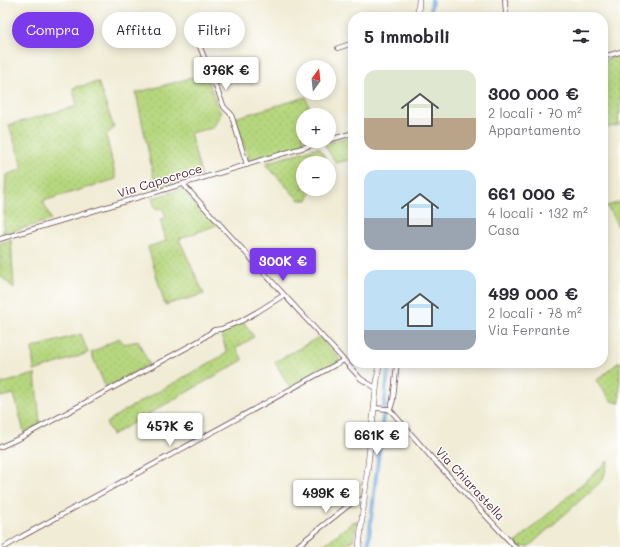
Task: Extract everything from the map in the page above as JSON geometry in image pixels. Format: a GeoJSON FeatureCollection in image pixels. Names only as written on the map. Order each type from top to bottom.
{"type":"FeatureCollection","features":[{"type":"Feature","properties":{"kind":"main road"},"geometry":{"type":"LineString","coordinates":[[418,12],[419,0]]}},
{"type":"Feature","properties":{"kind":"main road"},"geometry":{"type":"LineString","coordinates":[[359,547],[364,499],[377,408],[376,388],[378,368]]}},
{"type":"Feature","properties":{"kind":"street"},"geometry":{"type":"LineString","coordinates":[[505,0],[506,12]]}},
{"type":"Feature","properties":{"kind":"street"},"geometry":{"type":"LineString","coordinates":[[338,48],[348,45]]}},
{"type":"Feature","properties":{"kind":"street"},"geometry":{"type":"LineString","coordinates":[[200,48],[224,108],[231,114],[247,165]]}},
{"type":"Feature","properties":{"kind":"street"},"geometry":{"type":"LineString","coordinates":[[608,56],[620,52]]}},
{"type":"Feature","properties":{"kind":"street"},"geometry":{"type":"LineString","coordinates":[[336,138],[348,134]]}},
{"type":"Feature","properties":{"kind":"street","name":"Via Capocroce"},"geometry":{"type":"LineString","coordinates":[[0,239],[302,148]]}},
{"type":"Feature","properties":{"kind":"street"},"geometry":{"type":"LineString","coordinates":[[183,184],[348,364]]}},
{"type":"Feature","properties":{"kind":"street"},"geometry":{"type":"LineString","coordinates":[[0,447],[20,438],[199,341],[214,330],[221,329],[241,321],[284,295]]}},
{"type":"Feature","properties":{"kind":"street"},"geometry":{"type":"LineString","coordinates":[[5,547],[344,360]]}},
{"type":"Feature","properties":{"kind":"street"},"geometry":{"type":"LineString","coordinates":[[351,368],[361,379],[376,388]]}},
{"type":"Feature","properties":{"kind":"street"},"geometry":{"type":"LineString","coordinates":[[377,408],[389,410],[393,400],[396,368]]}},
{"type":"Feature","properties":{"kind":"street","name":"Via Chiarastella"},"geometry":{"type":"LineString","coordinates":[[389,410],[515,547]]}},
{"type":"Feature","properties":{"kind":"street"},"geometry":{"type":"LineString","coordinates":[[296,547],[354,501],[364,499]]}},
{"type":"Feature","properties":{"kind":"green space"},"geometry":{"type":"Polygon","coordinates":[[[620,55],[619,125],[608,128],[608,59],[620,55]]]}},
{"type":"Feature","properties":{"kind":"green space"},"geometry":{"type":"Polygon","coordinates":[[[205,74],[221,114],[213,128],[190,133],[201,177],[156,188],[136,93],[205,74]]]}},
{"type":"Feature","properties":{"kind":"green space"},"geometry":{"type":"Polygon","coordinates":[[[98,82],[114,128],[106,135],[116,179],[43,201],[51,220],[3,234],[6,175],[23,169],[9,125],[77,106],[73,88],[98,82]]]}},
{"type":"Feature","properties":{"kind":"green space"},"geometry":{"type":"Polygon","coordinates":[[[296,100],[307,100],[310,108],[296,108],[296,147],[249,161],[235,118],[296,100]]]}},
{"type":"Feature","properties":{"kind":"green space"},"geometry":{"type":"Polygon","coordinates":[[[348,137],[348,160],[336,163],[336,156],[332,156],[327,148],[336,148],[336,140],[348,137]]]}},
{"type":"Feature","properties":{"kind":"green space"},"geometry":{"type":"Polygon","coordinates":[[[316,148],[320,148],[324,156],[296,156],[296,196],[309,196],[307,200],[299,200],[266,165],[266,163],[316,148]]]}},
{"type":"Feature","properties":{"kind":"green space"},"geometry":{"type":"Polygon","coordinates":[[[182,189],[217,225],[179,239],[204,294],[165,305],[148,247],[166,241],[160,219],[166,217],[163,209],[155,208],[152,198],[182,189]]]}},
{"type":"Feature","properties":{"kind":"green space"},"geometry":{"type":"Polygon","coordinates":[[[620,202],[620,230],[608,208],[608,206],[620,202]]]}},
{"type":"Feature","properties":{"kind":"green space"},"geometry":{"type":"Polygon","coordinates":[[[11,240],[14,288],[0,276],[0,243],[11,240]]]}},
{"type":"Feature","properties":{"kind":"green space"},"geometry":{"type":"Polygon","coordinates":[[[243,321],[254,337],[236,348],[243,360],[112,435],[106,423],[122,412],[227,353],[221,334],[243,321]]]}},
{"type":"Feature","properties":{"kind":"green space"},"geometry":{"type":"Polygon","coordinates":[[[81,334],[88,353],[34,371],[32,348],[81,334]]]}},
{"type":"Feature","properties":{"kind":"green space"},"geometry":{"type":"Polygon","coordinates":[[[319,337],[340,359],[339,361],[290,388],[275,362],[319,337]]]}},
{"type":"Feature","properties":{"kind":"green space"},"geometry":{"type":"Polygon","coordinates":[[[119,338],[124,344],[138,341],[149,364],[106,388],[91,353],[119,338]]]}},
{"type":"Feature","properties":{"kind":"green space"},"geometry":{"type":"Polygon","coordinates":[[[620,361],[620,403],[611,401],[597,380],[620,361]]]}},
{"type":"Feature","properties":{"kind":"green space"},"geometry":{"type":"Polygon","coordinates":[[[35,374],[40,424],[24,432],[14,394],[0,397],[0,384],[35,374]]]}},
{"type":"Feature","properties":{"kind":"green space"},"geometry":{"type":"Polygon","coordinates":[[[608,461],[603,480],[528,547],[519,547],[515,543],[608,461]]]}},
{"type":"Feature","properties":{"kind":"green space"},"geometry":{"type":"Polygon","coordinates":[[[357,521],[353,540],[341,547],[321,547],[353,522],[357,521]]]}},
{"type":"Feature","properties":{"kind":"waterway"},"geometry":{"type":"LineString","coordinates":[[431,12],[432,0]]}},
{"type":"Feature","properties":{"kind":"waterway"},"geometry":{"type":"LineString","coordinates":[[368,547],[388,368]]}}]}
